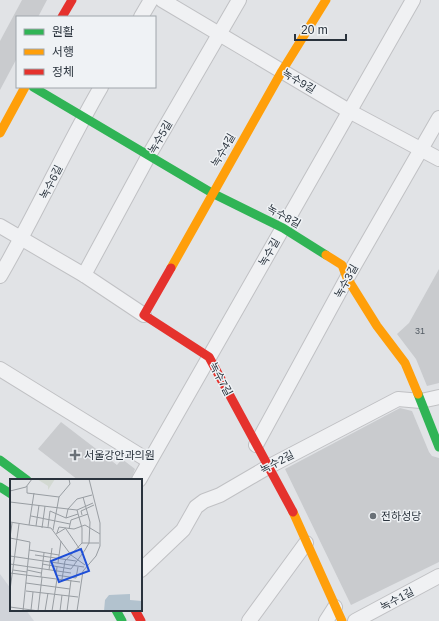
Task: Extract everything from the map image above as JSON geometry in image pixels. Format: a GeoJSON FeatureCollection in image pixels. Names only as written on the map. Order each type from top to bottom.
{"type":"FeatureCollection","features":[{"type":"Feature","properties":{"kind":"street"},"geometry":{"type":"LineString","coordinates":[[63,16],[72,0]]}},
{"type":"Feature","properties":{"kind":"street"},"geometry":{"type":"LineString","coordinates":[[142,16],[151,0]]}},
{"type":"Feature","properties":{"kind":"street","name":"녹수5길"},"geometry":{"type":"LineString","coordinates":[[84,275],[149,155],[239,0]]}},
{"type":"Feature","properties":{"kind":"street","name":"녹수4길"},"geometry":{"type":"LineString","coordinates":[[144,315],[282,71],[326,0]]}},
{"type":"Feature","properties":{"kind":"street","name":"녹수길"},"geometry":{"type":"LineString","coordinates":[[140,479],[413,0]]}},
{"type":"Feature","properties":{"kind":"street","name":"녹수9길"},"geometry":{"type":"LineString","coordinates":[[164,1],[349,111],[439,159]]}},
{"type":"Feature","properties":{"kind":"street"},"geometry":{"type":"LineString","coordinates":[[0,133],[24,88]]}},
{"type":"Feature","properties":{"kind":"street","name":"녹수8길"},"geometry":{"type":"LineString","coordinates":[[35,88],[212,193],[283,228],[342,265],[348,278],[377,326],[405,362],[439,447]]}},
{"type":"Feature","properties":{"kind":"street","name":"녹수6길"},"geometry":{"type":"LineString","coordinates":[[0,276],[100,88]]}},
{"type":"Feature","properties":{"kind":"street","name":"녹수3길"},"geometry":{"type":"LineString","coordinates":[[256,445],[348,278],[439,118]]}},
{"type":"Feature","properties":{"kind":"street","name":"녹수7길"},"geometry":{"type":"LineString","coordinates":[[0,226],[84,275],[209,357],[293,513],[342,621]]}},
{"type":"Feature","properties":{"kind":"street"},"geometry":{"type":"LineString","coordinates":[[0,369],[149,462]]}},
{"type":"Feature","properties":{"kind":"street","name":"녹수2길"},"geometry":{"type":"LineString","coordinates":[[142,569],[184,530],[196,507],[204,501],[220,495],[268,466],[398,399],[421,401],[439,397]]}},
{"type":"Feature","properties":{"kind":"street"},"geometry":{"type":"LineString","coordinates":[[0,460],[26,479]]}},
{"type":"Feature","properties":{"kind":"street"},"geometry":{"type":"LineString","coordinates":[[0,487],[10,493]]}},
{"type":"Feature","properties":{"kind":"street"},"geometry":{"type":"LineString","coordinates":[[249,621],[306,543]]}},
{"type":"Feature","properties":{"kind":"street","name":"녹수1길"},"geometry":{"type":"LineString","coordinates":[[355,621],[439,576]]}},
{"type":"Feature","properties":{"kind":"street"},"geometry":{"type":"LineString","coordinates":[[326,621],[336,607]]}},
{"type":"Feature","properties":{"kind":"street"},"geometry":{"type":"LineString","coordinates":[[117,611],[122,621]]}},
{"type":"Feature","properties":{"kind":"street"},"geometry":{"type":"LineString","coordinates":[[136,611],[141,621]]}},
{"type":"Feature","properties":{"kind":"shaded area"},"geometry":{"type":"Polygon","coordinates":[[[0,574],[10,588],[10,611],[27,611],[34,621],[0,621],[0,574]]]}},
{"type":"Feature","properties":{"kind":"building"},"geometry":{"type":"Polygon","coordinates":[[[22,0],[47,0],[39,16],[16,16],[16,60],[0,90],[0,41],[22,0]]]}},
{"type":"Feature","properties":{"kind":"building"},"geometry":{"type":"Polygon","coordinates":[[[439,269],[439,383],[427,386],[416,359],[397,334],[409,323],[439,269]]]}},
{"type":"Feature","properties":{"kind":"building","name":"전하성당"},"geometry":{"type":"Polygon","coordinates":[[[400,408],[412,411],[429,452],[432,456],[439,458],[439,562],[351,605],[285,469],[400,408]]]}},
{"type":"Feature","properties":{"kind":"building","name":"서울강안과의원"},"geometry":{"type":"Polygon","coordinates":[[[61,422],[117,465],[122,459],[135,469],[131,479],[77,479],[38,449],[61,422]]]}},
{"type":"Feature","properties":{"kind":"traffic: fast"},"geometry":{"type":"LineString","coordinates":[[35,88],[212,193],[283,228],[326,255]]}},
{"type":"Feature","properties":{"kind":"traffic: fast"},"geometry":{"type":"LineString","coordinates":[[418,394],[439,447]]}},
{"type":"Feature","properties":{"kind":"traffic: fast"},"geometry":{"type":"LineString","coordinates":[[0,460],[26,479]]}},
{"type":"Feature","properties":{"kind":"traffic: fast"},"geometry":{"type":"LineString","coordinates":[[0,487],[10,493]]}},
{"type":"Feature","properties":{"kind":"traffic: fast"},"geometry":{"type":"LineString","coordinates":[[117,611],[122,621]]}},
{"type":"Feature","properties":{"kind":"traffic: slow"},"geometry":{"type":"LineString","coordinates":[[171,268],[282,71],[326,0]]}},
{"type":"Feature","properties":{"kind":"traffic: slow"},"geometry":{"type":"LineString","coordinates":[[0,133],[24,88]]}},
{"type":"Feature","properties":{"kind":"traffic: slow"},"geometry":{"type":"LineString","coordinates":[[326,255],[342,265],[347,278],[377,326],[405,363],[418,394]]}},
{"type":"Feature","properties":{"kind":"traffic: slow"},"geometry":{"type":"LineString","coordinates":[[293,512],[342,621]]}},
{"type":"Feature","properties":{"kind":"traffic: jam"},"geometry":{"type":"LineString","coordinates":[[63,16],[72,0]]}},
{"type":"Feature","properties":{"kind":"traffic: jam"},"geometry":{"type":"LineString","coordinates":[[171,268],[144,315],[209,357],[293,512]]}},
{"type":"Feature","properties":{"kind":"traffic: jam"},"geometry":{"type":"LineString","coordinates":[[136,611],[141,621]]}},
{"type":"Feature","properties":{"kind":"place","name":"서울강안과의원"},"geometry":{"type":"Point","coordinates":[75,455]}},
{"type":"Feature","properties":{"kind":"place","name":"전하성당"},"geometry":{"type":"Point","coordinates":[373,516]}}]}
